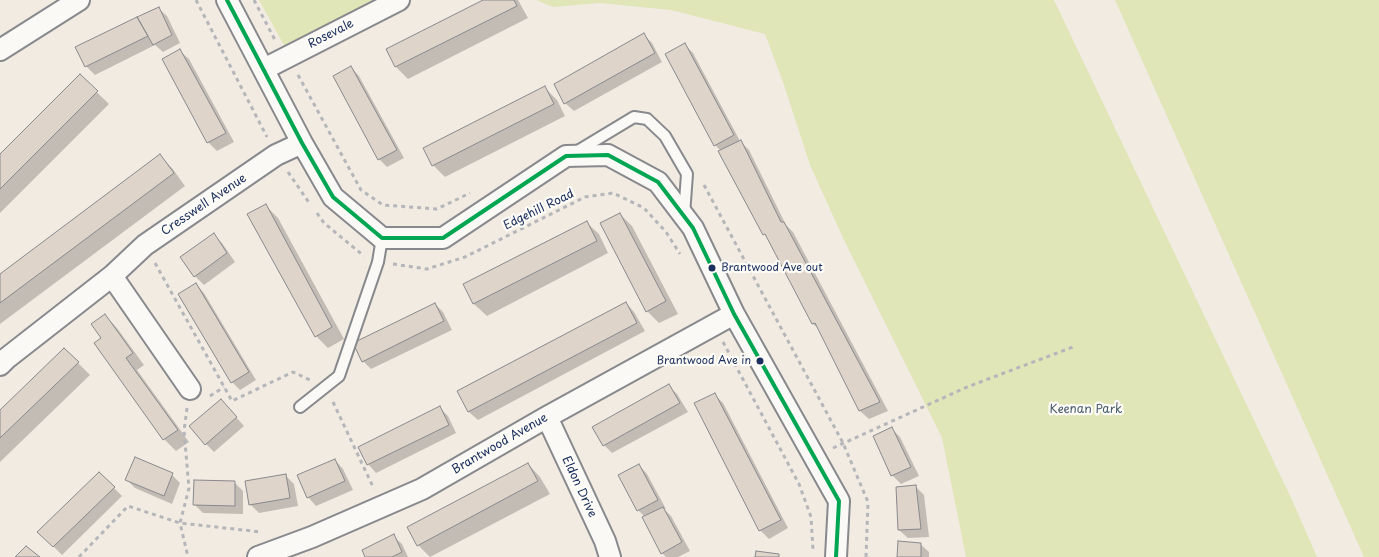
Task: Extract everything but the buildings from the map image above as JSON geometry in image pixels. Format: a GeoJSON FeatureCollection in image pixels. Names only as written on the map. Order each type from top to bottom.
{"type":"FeatureCollection","features":[{"type":"Feature","properties":{"kind":"street"},"geometry":{"type":"LineString","coordinates":[[0,50],[79,0]]}},
{"type":"Feature","properties":{"kind":"street"},"geometry":{"type":"LineString","coordinates":[[227,0],[302,143],[333,197],[382,238],[443,238],[566,156],[608,155],[658,182],[693,228],[734,314],[839,500],[836,557]]}},
{"type":"Feature","properties":{"kind":"street","name":"Rosevale"},"geometry":{"type":"LineString","coordinates":[[264,69],[399,0]]}},
{"type":"Feature","properties":{"kind":"street","name":"Cresswell Avenue"},"geometry":{"type":"LineString","coordinates":[[0,365],[112,276],[146,245],[276,156],[302,143]]}},
{"type":"Feature","properties":{"kind":"street"},"geometry":{"type":"LineString","coordinates":[[112,276],[190,389]]}},
{"type":"Feature","properties":{"kind":"street","name":"Brantwood Avenue"},"geometry":{"type":"LineString","coordinates":[[258,557],[312,537],[422,489],[547,417],[734,314]]}},
{"type":"Feature","properties":{"kind":"street","name":"Eldon Drive"},"geometry":{"type":"LineString","coordinates":[[547,417],[605,541],[610,557]]}},
{"type":"Feature","properties":{"kind":"lane"},"geometry":{"type":"LineString","coordinates":[[568,156],[634,117],[647,119],[665,136],[687,174],[684,216]]}},
{"type":"Feature","properties":{"kind":"lane"},"geometry":{"type":"LineString","coordinates":[[300,407],[339,376],[378,262],[382,238]]}},
{"type":"Feature","properties":{"kind":"path","name":"Edgehill Road"},"geometry":{"type":"LineString","coordinates":[[196,0],[276,156],[324,223],[370,261],[427,269],[465,257],[585,197],[613,194],[644,208],[666,232],[682,258]]}},
{"type":"Feature","properties":{"kind":"path"},"geometry":{"type":"LineString","coordinates":[[254,0],[285,58],[300,77],[361,190],[383,205],[438,209],[472,191]]}},
{"type":"Feature","properties":{"kind":"path"},"geometry":{"type":"LineString","coordinates":[[682,165],[695,169],[842,443],[868,502],[866,557]]}},
{"type":"Feature","properties":{"kind":"path"},"geometry":{"type":"LineString","coordinates":[[146,245],[232,401],[293,372],[326,387],[382,505]]}},
{"type":"Feature","properties":{"kind":"path"},"geometry":{"type":"LineString","coordinates":[[713,324],[799,484],[810,517],[814,557]]}},
{"type":"Feature","properties":{"kind":"path"},"geometry":{"type":"LineString","coordinates":[[814,456],[967,387],[1073,347]]}},
{"type":"Feature","properties":{"kind":"path"},"geometry":{"type":"LineString","coordinates":[[188,557],[180,523],[189,488],[184,431],[190,389]]}},
{"type":"Feature","properties":{"kind":"path"},"geometry":{"type":"LineString","coordinates":[[79,557],[128,506],[180,523],[268,533]]}},
{"type":"Feature","properties":{"kind":"green space"},"geometry":{"type":"Polygon","coordinates":[[[259,0],[401,0],[290,56],[259,0]]]}},
{"type":"Feature","properties":{"kind":"green space","name":"Keenan Park"},"geometry":{"type":"Polygon","coordinates":[[[536,0],[1054,0],[1293,502],[1317,557],[966,557],[942,438],[843,238],[810,165],[765,34],[671,10],[600,3],[553,7],[536,0]]]}},
{"type":"Feature","properties":{"kind":"green space"},"geometry":{"type":"Polygon","coordinates":[[[1115,0],[1379,0],[1379,557],[1364,557],[1115,0]]]}},
{"type":"Feature","properties":{"kind":"transit line"},"geometry":{"type":"LineString","coordinates":[[227,0],[302,143],[333,197],[382,238],[443,238],[566,156],[608,155],[658,182],[693,228],[734,314],[839,501],[836,557]]}},
{"type":"Feature","properties":{"kind":"place","name":"Brantwood Ave out"},"geometry":{"type":"Point","coordinates":[712,268]}},
{"type":"Feature","properties":{"kind":"place","name":"Brantwood Ave in"},"geometry":{"type":"Point","coordinates":[760,361]}}]}
